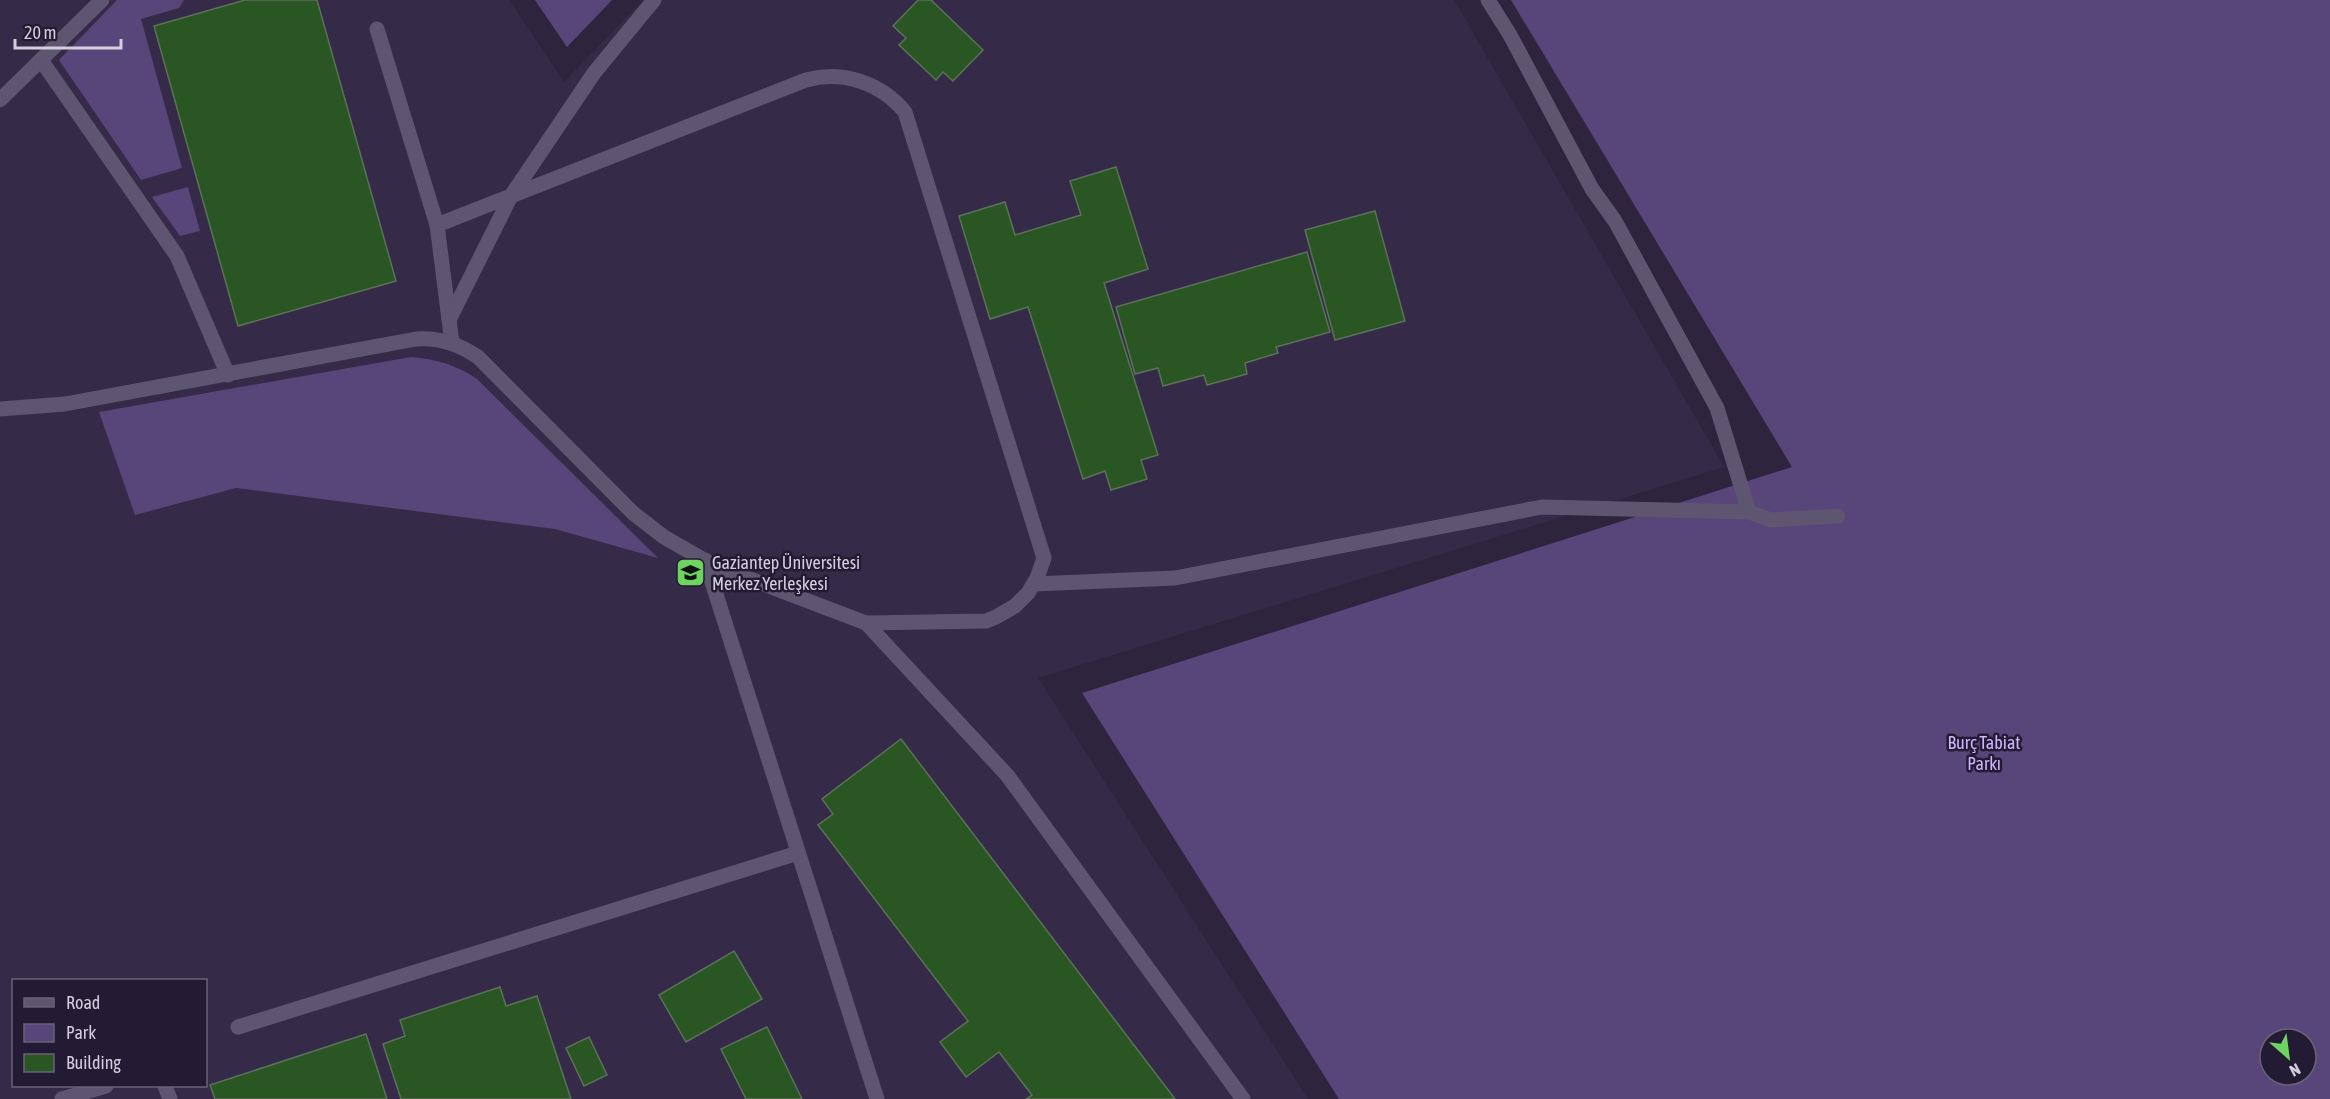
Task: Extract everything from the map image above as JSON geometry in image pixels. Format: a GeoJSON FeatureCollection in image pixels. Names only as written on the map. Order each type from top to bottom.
{"type":"FeatureCollection","features":[{"type":"Feature","properties":{"kind":"street"},"geometry":{"type":"LineString","coordinates":[[0,98],[102,0]]}},
{"type":"Feature","properties":{"kind":"street"},"geometry":{"type":"LineString","coordinates":[[449,320],[512,196],[594,73],[654,0]]}},
{"type":"Feature","properties":{"kind":"street"},"geometry":{"type":"LineString","coordinates":[[1488,0],[1510,35],[1592,189],[1620,230],[1717,408],[1749,512]]}},
{"type":"Feature","properties":{"kind":"street"},"geometry":{"type":"LineString","coordinates":[[377,29],[437,225],[452,343]]}},
{"type":"Feature","properties":{"kind":"street"},"geometry":{"type":"LineString","coordinates":[[41,60],[177,256],[228,375]]}},
{"type":"Feature","properties":{"kind":"street"},"geometry":{"type":"LineString","coordinates":[[0,409],[65,404],[416,339],[438,340],[452,343],[478,357],[633,513],[671,541],[705,560],[866,623],[986,621],[1015,606],[1034,584],[1044,558],[1041,546],[905,112],[883,92],[861,81],[846,78],[821,77],[806,80],[437,225]]}},
{"type":"Feature","properties":{"kind":"street"},"geometry":{"type":"LineString","coordinates":[[1034,584],[1175,578],[1542,507],[1749,512],[1771,520],[1838,516]]}},
{"type":"Feature","properties":{"kind":"street"},"geometry":{"type":"LineString","coordinates":[[705,560],[877,1099]]}},
{"type":"Feature","properties":{"kind":"street"},"geometry":{"type":"LineString","coordinates":[[866,623],[1007,775],[1243,1099]]}},
{"type":"Feature","properties":{"kind":"street"},"geometry":{"type":"LineString","coordinates":[[238,1027],[798,853]]}},
{"type":"Feature","properties":{"kind":"street"},"geometry":{"type":"LineString","coordinates":[[62,1099],[102,1087]]}},
{"type":"Feature","properties":{"kind":"shaded area","name":"Gaziantep Üniversitesi Merkez Yerleşkesi"},"geometry":{"type":"Polygon","coordinates":[[[0,0],[509,0],[564,82],[643,0],[1454,0],[1724,467],[1038,678],[1308,1099],[0,1099],[0,0]]]}},
{"type":"Feature","properties":{"kind":"green space"},"geometry":{"type":"Polygon","coordinates":[[[117,0],[184,0],[179,8],[141,19],[182,168],[141,180],[59,60],[117,0]]]}},
{"type":"Feature","properties":{"kind":"green space"},"geometry":{"type":"Polygon","coordinates":[[[535,0],[612,0],[567,47],[535,0]]]}},
{"type":"Feature","properties":{"kind":"green space","name":"Burç Tabiat Parkı"},"geometry":{"type":"Polygon","coordinates":[[[1511,0],[2330,0],[2330,1099],[1339,1099],[1082,693],[1792,467],[1511,0]]]}},
{"type":"Feature","properties":{"kind":"green space"},"geometry":{"type":"Polygon","coordinates":[[[188,187],[200,231],[180,236],[152,197],[188,187]]]}},
{"type":"Feature","properties":{"kind":"green space"},"geometry":{"type":"Polygon","coordinates":[[[411,357],[446,364],[477,379],[658,558],[555,529],[236,488],[135,515],[99,412],[411,357]]]}},
{"type":"Feature","properties":{"kind":"building"},"geometry":{"type":"Polygon","coordinates":[[[245,0],[317,0],[396,281],[238,326],[154,26],[245,0]]]}},
{"type":"Feature","properties":{"kind":"building"},"geometry":{"type":"Polygon","coordinates":[[[918,0],[931,0],[983,50],[953,81],[943,72],[936,80],[899,45],[906,38],[893,26],[918,0]]]}},
{"type":"Feature","properties":{"kind":"building"},"geometry":{"type":"Polygon","coordinates":[[[1116,167],[1148,269],[1104,283],[1158,455],[1141,460],[1147,479],[1111,490],[1105,471],[1083,479],[1028,307],[990,319],[959,216],[1005,202],[1015,235],[1081,215],[1070,181],[1116,167]]]}},
{"type":"Feature","properties":{"kind":"building"},"geometry":{"type":"Polygon","coordinates":[[[1375,211],[1405,321],[1335,340],[1305,230],[1375,211]]]}},
{"type":"Feature","properties":{"kind":"building"},"geometry":{"type":"Polygon","coordinates":[[[1307,252],[1330,332],[1276,347],[1278,353],[1245,363],[1247,374],[1207,385],[1204,375],[1163,386],[1158,368],[1135,374],[1116,307],[1307,252]]]}},
{"type":"Feature","properties":{"kind":"building"},"geometry":{"type":"Polygon","coordinates":[[[901,739],[1175,1099],[1026,1099],[1032,1095],[999,1052],[966,1077],[940,1042],[968,1021],[818,825],[833,814],[822,799],[901,739]]]}},
{"type":"Feature","properties":{"kind":"building"},"geometry":{"type":"Polygon","coordinates":[[[734,951],[762,999],[686,1042],[659,995],[734,951]]]}},
{"type":"Feature","properties":{"kind":"building"},"geometry":{"type":"Polygon","coordinates":[[[500,987],[506,1006],[537,996],[571,1099],[401,1099],[383,1044],[405,1036],[400,1020],[500,987]]]}},
{"type":"Feature","properties":{"kind":"building"},"geometry":{"type":"Polygon","coordinates":[[[767,1027],[802,1099],[746,1099],[721,1049],[767,1027]]]}},
{"type":"Feature","properties":{"kind":"building"},"geometry":{"type":"Polygon","coordinates":[[[366,1034],[387,1099],[215,1099],[210,1085],[366,1034]]]}},
{"type":"Feature","properties":{"kind":"building"},"geometry":{"type":"Polygon","coordinates":[[[589,1037],[607,1075],[584,1086],[566,1048],[589,1037]]]}},
{"type":"Feature","properties":{"kind":"place","name":"Gaziantep Üniversitesi Merkez Yerleşkesi"},"geometry":{"type":"Point","coordinates":[691,573]}}]}
